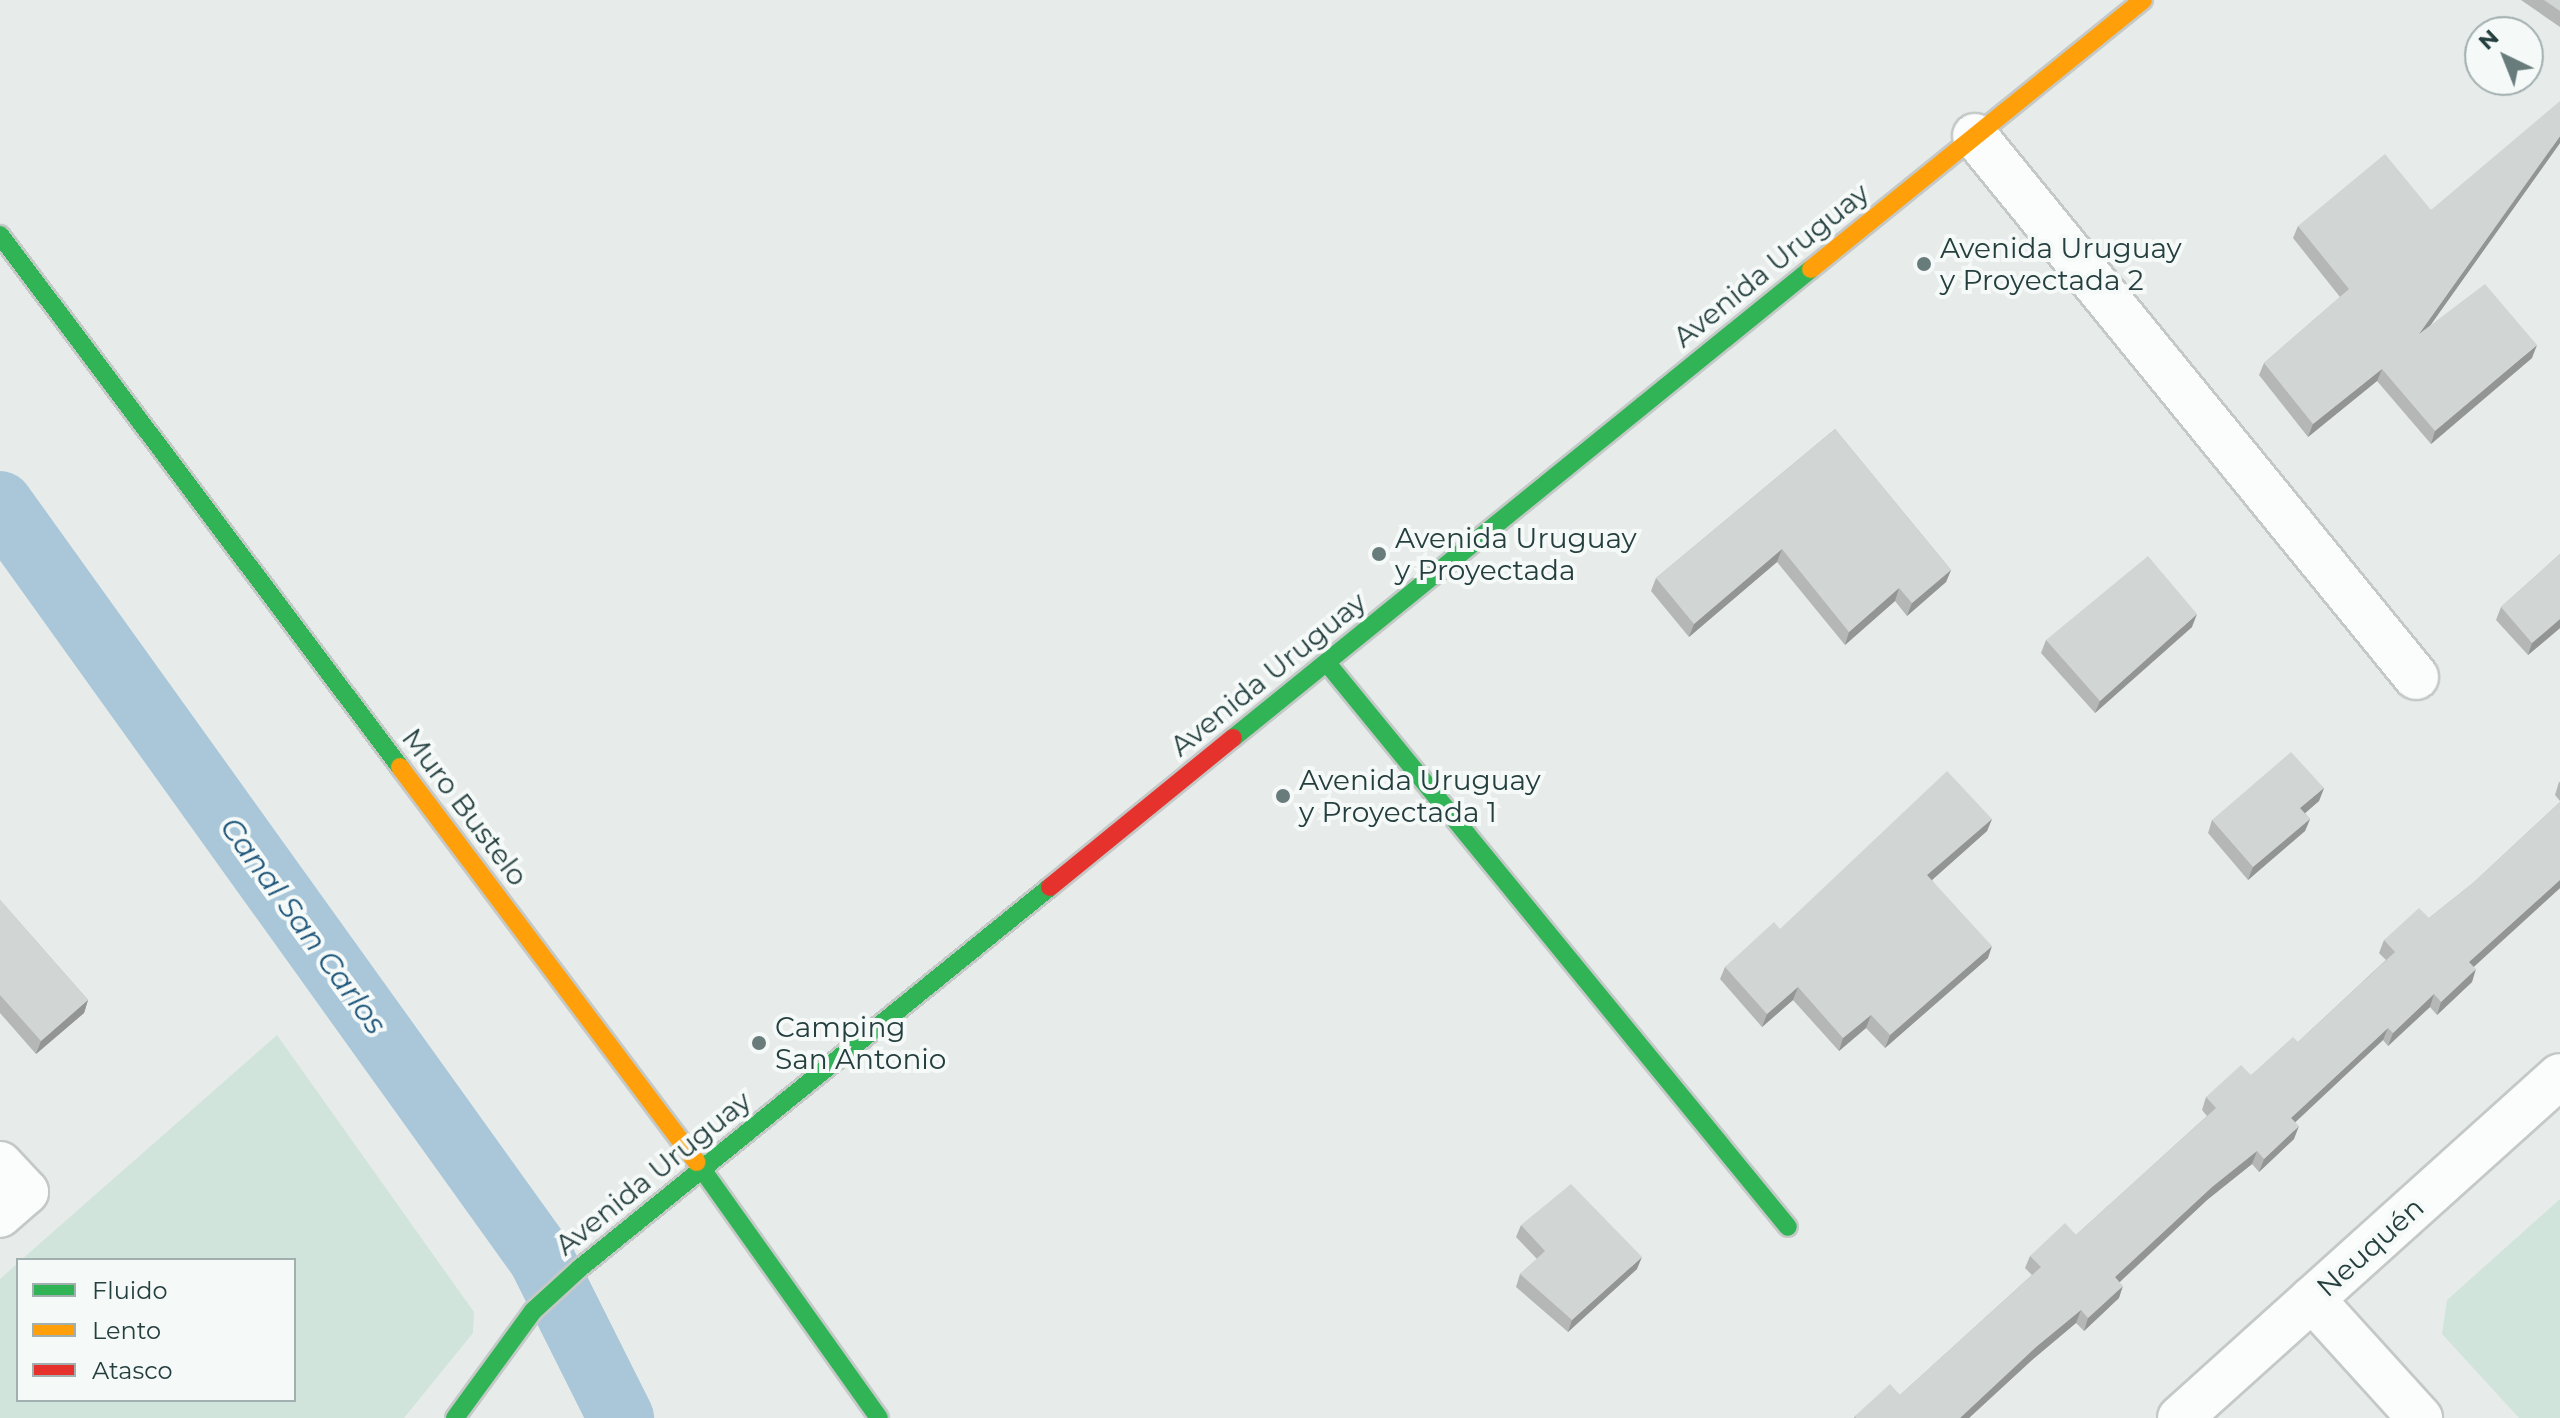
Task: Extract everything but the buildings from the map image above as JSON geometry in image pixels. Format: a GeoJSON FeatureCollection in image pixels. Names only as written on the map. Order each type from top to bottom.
{"type":"FeatureCollection","features":[{"type":"Feature","properties":{"kind":"main road","name":"Avenida Uruguay"},"geometry":{"type":"LineString","coordinates":[[455,1418],[533,1311],[580,1268],[2143,0]]}},
{"type":"Feature","properties":{"kind":"main road","name":"Muro Bustelo"},"geometry":{"type":"LineString","coordinates":[[0,235],[702,1169],[879,1418]]}},
{"type":"Feature","properties":{"kind":"main road"},"geometry":{"type":"LineString","coordinates":[[1327,663],[1788,1227]]}},
{"type":"Feature","properties":{"kind":"street"},"geometry":{"type":"LineString","coordinates":[[1975,136],[2416,677]]}},
{"type":"Feature","properties":{"kind":"street","name":"Neuquén"},"geometry":{"type":"LineString","coordinates":[[2180,1418],[2560,1076]]}},
{"type":"Feature","properties":{"kind":"street"},"geometry":{"type":"LineString","coordinates":[[0,1164],[26,1192],[0,1215]]}},
{"type":"Feature","properties":{"kind":"street"},"geometry":{"type":"LineString","coordinates":[[2312,1299],[2420,1418]]}},
{"type":"Feature","properties":{"kind":"green space"},"geometry":{"type":"Polygon","coordinates":[[[277,1035],[474,1312],[473,1333],[404,1418],[0,1418],[0,1279],[16,1265],[16,1402],[296,1402],[296,1258],[23,1258],[277,1035]]]}},
{"type":"Feature","properties":{"kind":"green space"},"geometry":{"type":"Polygon","coordinates":[[[2560,1199],[2560,1418],[2519,1418],[2442,1334],[2447,1300],[2560,1199]]]}},
{"type":"Feature","properties":{"kind":"waterway","name":"Canal San Carlos"},"geometry":{"type":"LineString","coordinates":[[0,504],[541,1258],[621,1418]]}},
{"type":"Feature","properties":{"kind":"traffic: fast"},"geometry":{"type":"LineString","coordinates":[[0,235],[400,767]]}},
{"type":"Feature","properties":{"kind":"traffic: fast"},"geometry":{"type":"LineString","coordinates":[[1233,738],[1811,269]]}},
{"type":"Feature","properties":{"kind":"traffic: fast"},"geometry":{"type":"LineString","coordinates":[[1327,663],[1788,1227]]}},
{"type":"Feature","properties":{"kind":"traffic: fast"},"geometry":{"type":"LineString","coordinates":[[455,1418],[533,1311],[580,1268],[1050,887]]}},
{"type":"Feature","properties":{"kind":"traffic: fast"},"geometry":{"type":"LineString","coordinates":[[697,1162],[879,1418]]}},
{"type":"Feature","properties":{"kind":"traffic: slow"},"geometry":{"type":"LineString","coordinates":[[1811,269],[2143,0]]}},
{"type":"Feature","properties":{"kind":"traffic: slow"},"geometry":{"type":"LineString","coordinates":[[400,767],[697,1162]]}},
{"type":"Feature","properties":{"kind":"traffic: jam"},"geometry":{"type":"LineString","coordinates":[[1050,887],[1233,738]]}},
{"type":"Feature","properties":{"kind":"place","name":"Avenida Uruguay y Proyectada 2"},"geometry":{"type":"Point","coordinates":[1924,264]}},
{"type":"Feature","properties":{"kind":"place","name":"Avenida Uruguay y Proyectada"},"geometry":{"type":"Point","coordinates":[1379,554]}},
{"type":"Feature","properties":{"kind":"place","name":"Avenida Uruguay y Proyectada 1"},"geometry":{"type":"Point","coordinates":[1283,796]}},
{"type":"Feature","properties":{"kind":"place","name":"Camping San Antonio"},"geometry":{"type":"Point","coordinates":[759,1043]}}]}
